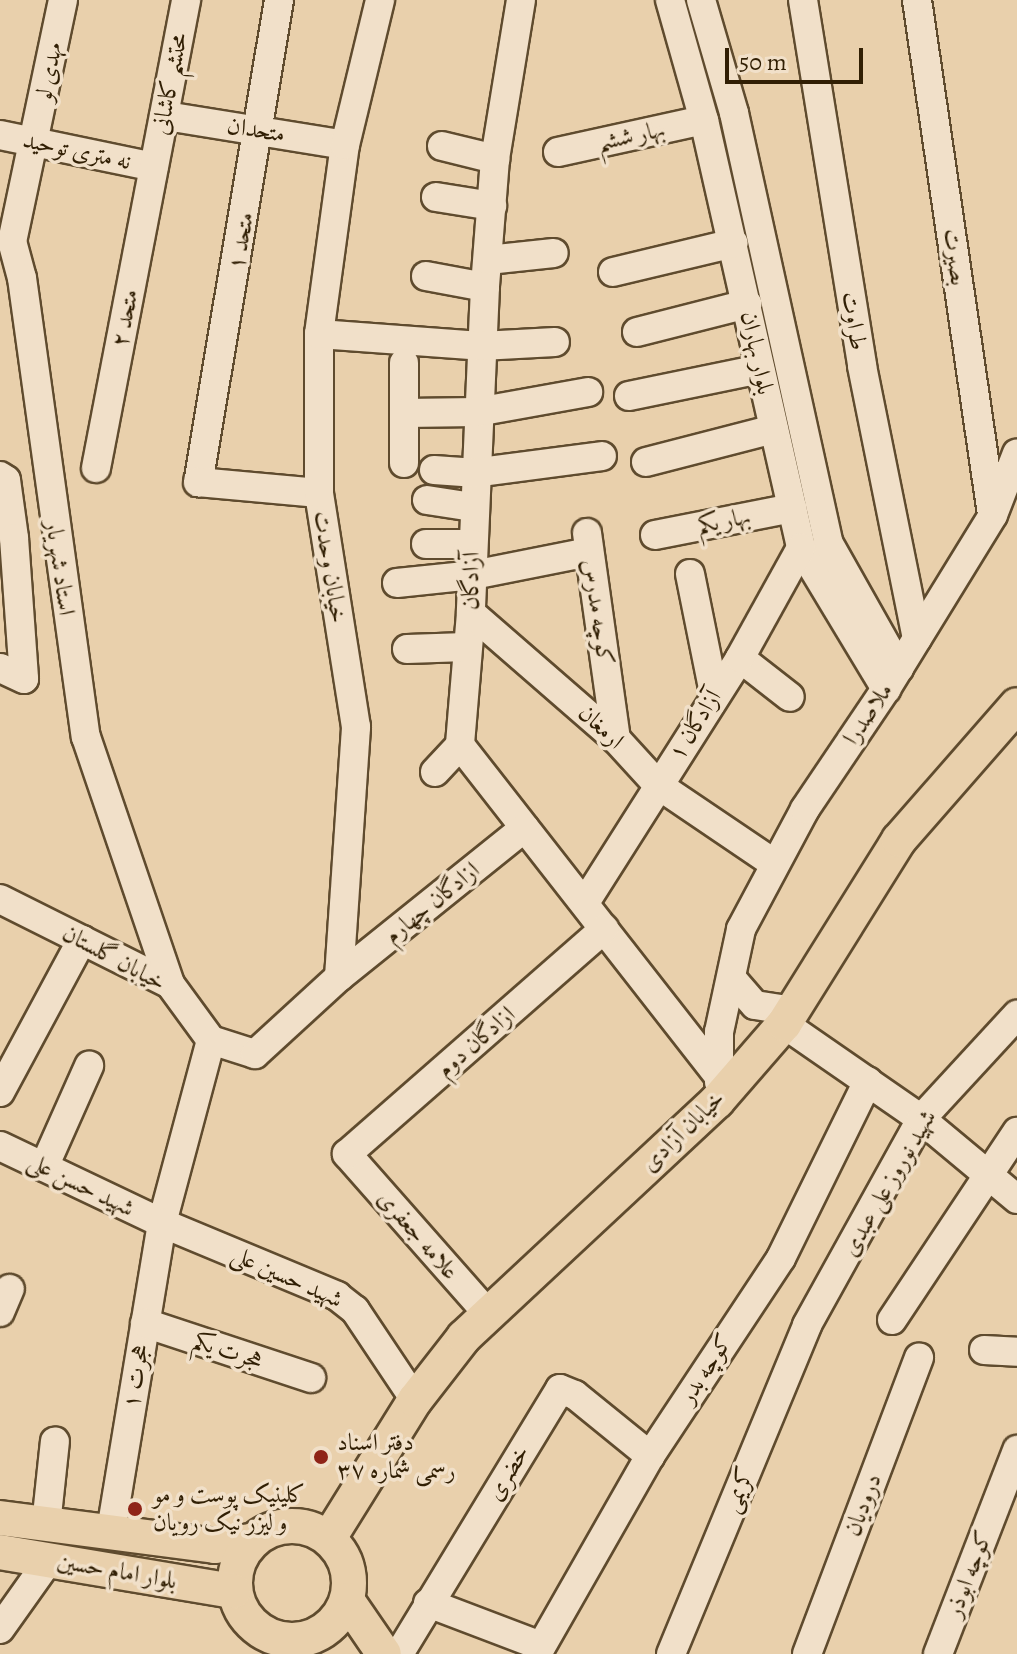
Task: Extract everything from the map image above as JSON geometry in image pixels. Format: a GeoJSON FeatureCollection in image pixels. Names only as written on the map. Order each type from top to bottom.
{"type":"FeatureCollection","features":[{"type":"Feature","properties":{"kind":"main road","name":"خیابان آزادی"},"geometry":{"type":"LineString","coordinates":[[329,1538],[415,1400],[464,1337],[787,1017],[899,840],[1017,705]]}},
{"type":"Feature","properties":{"kind":"main road"},"geometry":{"type":"LineString","coordinates":[[0,1518],[111,1530],[215,1546],[252,1541],[274,1528],[293,1525],[329,1538],[348,1566],[347,1600],[325,1630],[284,1647]]}},
{"type":"Feature","properties":{"kind":"main road"},"geometry":{"type":"LineString","coordinates":[[252,1541],[236,1570],[243,1622],[284,1647],[332,1654]]}},
{"type":"Feature","properties":{"kind":"main road","name":"بلوار امام حسین"},"geometry":{"type":"LineString","coordinates":[[0,1552],[49,1560],[243,1622]]}},
{"type":"Feature","properties":{"kind":"main road"},"geometry":{"type":"LineString","coordinates":[[347,1600],[384,1654]]}},
{"type":"Feature","properties":{"kind":"street","name":"مهدی لو"},"geometry":{"type":"LineString","coordinates":[[35,143],[63,0]]}},
{"type":"Feature","properties":{"kind":"street","name":"محتشم کاشانی"},"geometry":{"type":"LineString","coordinates":[[154,167],[186,0]]}},
{"type":"Feature","properties":{"kind":"street","name":"متحد ۱"},"geometry":{"type":"LineString","coordinates":[[279,0],[261,130],[198,482],[319,493]]}},
{"type":"Feature","properties":{"kind":"street","name":"خیابان وحدت"},"geometry":{"type":"LineString","coordinates":[[339,977],[356,727],[319,493],[319,334],[345,145],[380,0]]}},
{"type":"Feature","properties":{"kind":"street","name":"آزادگان"},"geometry":{"type":"LineString","coordinates":[[460,745],[473,575],[473,473],[495,159],[521,0]]}},
{"type":"Feature","properties":{"kind":"street","name":"بلوار بهاران"},"geometry":{"type":"LineString","coordinates":[[670,0],[734,243],[801,548],[892,678]]}},
{"type":"Feature","properties":{"kind":"street","name":"بلوار بهاران"},"geometry":{"type":"LineString","coordinates":[[701,0],[734,113],[828,542],[892,678]]}},
{"type":"Feature","properties":{"kind":"street","name":"طراوت"},"geometry":{"type":"LineString","coordinates":[[803,0],[862,366],[917,639]]}},
{"type":"Feature","properties":{"kind":"street","name":"بصیرت"},"geometry":{"type":"LineString","coordinates":[[917,0],[993,515]]}},
{"type":"Feature","properties":{"kind":"street","name":"متحدان"},"geometry":{"type":"LineString","coordinates":[[166,116],[345,145]]}},
{"type":"Feature","properties":{"kind":"street","name":"بهار ششم"},"geometry":{"type":"LineString","coordinates":[[558,152],[704,120]]}},
{"type":"Feature","properties":{"kind":"street","name":"نه متری توحید"},"geometry":{"type":"LineString","coordinates":[[0,135],[154,167]]}},
{"type":"Feature","properties":{"kind":"street","name":"استاد شهریار"},"geometry":{"type":"LineString","coordinates":[[35,143],[6,247],[22,278],[86,737],[170,984]]}},
{"type":"Feature","properties":{"kind":"street"},"geometry":{"type":"LineString","coordinates":[[442,146],[495,159]]}},
{"type":"Feature","properties":{"kind":"street","name":"متحد ۲"},"geometry":{"type":"LineString","coordinates":[[96,468],[154,167]]}},
{"type":"Feature","properties":{"kind":"street"},"geometry":{"type":"LineString","coordinates":[[436,197],[492,206]]}},
{"type":"Feature","properties":{"kind":"street"},"geometry":{"type":"LineString","coordinates":[[613,272],[734,243]]}},
{"type":"Feature","properties":{"kind":"street"},"geometry":{"type":"LineString","coordinates":[[426,276],[486,273],[554,253]]}},
{"type":"Feature","properties":{"kind":"street"},"geometry":{"type":"LineString","coordinates":[[637,332],[747,304]]}},
{"type":"Feature","properties":{"kind":"street"},"geometry":{"type":"LineString","coordinates":[[319,334],[481,346],[555,342]]}},
{"type":"Feature","properties":{"kind":"street"},"geometry":{"type":"LineString","coordinates":[[404,363],[404,463]]}},
{"type":"Feature","properties":{"kind":"street"},"geometry":{"type":"LineString","coordinates":[[629,396],[760,369]]}},
{"type":"Feature","properties":{"kind":"street"},"geometry":{"type":"LineString","coordinates":[[405,413],[477,412],[588,392]]}},
{"type":"Feature","properties":{"kind":"street"},"geometry":{"type":"LineString","coordinates":[[646,462],[774,429]]}},
{"type":"Feature","properties":{"kind":"street","name":"ملاصدرا"},"geometry":{"type":"LineString","coordinates":[[718,1088],[719,1032],[733,980],[741,929],[773,863],[993,515],[1017,453]]}},
{"type":"Feature","properties":{"kind":"street"},"geometry":{"type":"LineString","coordinates":[[434,470],[473,473],[602,456]]}},
{"type":"Feature","properties":{"kind":"street"},"geometry":{"type":"LineString","coordinates":[[0,476],[6,480],[12,674]]}},
{"type":"Feature","properties":{"kind":"street"},"geometry":{"type":"LineString","coordinates":[[427,500],[472,507]]}},
{"type":"Feature","properties":{"kind":"street","name":"بهار یکم"},"geometry":{"type":"LineString","coordinates":[[655,535],[792,508]]}},
{"type":"Feature","properties":{"kind":"street","name":"کوچه مدرس"},"geometry":{"type":"LineString","coordinates":[[473,575],[588,543],[616,739]]}},
{"type":"Feature","properties":{"kind":"street"},"geometry":{"type":"LineString","coordinates":[[426,544],[472,544]]}},
{"type":"Feature","properties":{"kind":"street","name":"آزادگان ۱"},"geometry":{"type":"LineString","coordinates":[[586,901],[714,693],[740,658],[801,548]]}},
{"type":"Feature","properties":{"kind":"street"},"geometry":{"type":"LineString","coordinates":[[690,574],[714,693]]}},
{"type":"Feature","properties":{"kind":"street"},"geometry":{"type":"LineString","coordinates":[[397,583],[473,575]]}},
{"type":"Feature","properties":{"kind":"street","name":"ارمغان"},"geometry":{"type":"LineString","coordinates":[[471,613],[616,739],[658,785],[773,863]]}},
{"type":"Feature","properties":{"kind":"street"},"geometry":{"type":"LineString","coordinates":[[407,649],[466,647]]}},
{"type":"Feature","properties":{"kind":"street"},"geometry":{"type":"LineString","coordinates":[[740,658],[790,697]]}},
{"type":"Feature","properties":{"kind":"street"},"geometry":{"type":"LineString","coordinates":[[435,772],[460,745],[586,901],[718,1088]]}},
{"type":"Feature","properties":{"kind":"street","name":"ازادگان چهارم"},"geometry":{"type":"LineString","coordinates":[[339,977],[524,828]]}},
{"type":"Feature","properties":{"kind":"street","name":"خیابان گلستان"},"geometry":{"type":"LineString","coordinates":[[4,911],[82,940],[170,984],[211,1040]]}},
{"type":"Feature","properties":{"kind":"street","name":"ازادگان دوم"},"geometry":{"type":"LineString","coordinates":[[347,1154],[604,929]]}},
{"type":"Feature","properties":{"kind":"street"},"geometry":{"type":"LineString","coordinates":[[0,1092],[82,940]]}},
{"type":"Feature","properties":{"kind":"street"},"geometry":{"type":"LineString","coordinates":[[162,1223],[211,1040],[255,1054],[339,977]]}},
{"type":"Feature","properties":{"kind":"street"},"geometry":{"type":"LineString","coordinates":[[733,980],[755,1005],[787,1017],[921,1119],[1017,1199]]}},
{"type":"Feature","properties":{"kind":"street","name":"شهید نوروز علی عبدی"},"geometry":{"type":"LineString","coordinates":[[807,1325],[921,1119],[1017,1015]]}},
{"type":"Feature","properties":{"kind":"street"},"geometry":{"type":"LineString","coordinates":[[44,1167],[89,1066]]}},
{"type":"Feature","properties":{"kind":"street","name":"کوچه بدر"},"geometry":{"type":"LineString","coordinates":[[539,1650],[650,1456],[781,1258],[868,1081]]}},
{"type":"Feature","properties":{"kind":"street"},"geometry":{"type":"LineString","coordinates":[[892,1320],[986,1173],[1017,1132]]}},
{"type":"Feature","properties":{"kind":"street","name":"شهید حسن علی"},"geometry":{"type":"LineString","coordinates":[[0,1146],[162,1223]]}},
{"type":"Feature","properties":{"kind":"street","name":"علامه جعفری"},"geometry":{"type":"LineString","coordinates":[[347,1154],[489,1315]]}},
{"type":"Feature","properties":{"kind":"street","name":"هجرت ۱"},"geometry":{"type":"LineString","coordinates":[[111,1530],[162,1223]]}},
{"type":"Feature","properties":{"kind":"street","name":"شهید حسین علی"},"geometry":{"type":"LineString","coordinates":[[162,1223],[337,1296],[355,1310],[415,1400]]}},
{"type":"Feature","properties":{"kind":"street","name":"هجرت یکم"},"geometry":{"type":"LineString","coordinates":[[145,1323],[311,1378]]}},
{"type":"Feature","properties":{"kind":"street","name":"کریمی"},"geometry":{"type":"LineString","coordinates":[[671,1654],[807,1325]]}},
{"type":"Feature","properties":{"kind":"street"},"geometry":{"type":"LineString","coordinates":[[984,1350],[1017,1352]]}},
{"type":"Feature","properties":{"kind":"street","name":"درودیان"},"geometry":{"type":"LineString","coordinates":[[807,1654],[919,1357]]}},
{"type":"Feature","properties":{"kind":"street","name":"خضری"},"geometry":{"type":"LineString","coordinates":[[399,1654],[560,1389],[575,1395],[650,1456]]}},
{"type":"Feature","properties":{"kind":"street"},"geometry":{"type":"LineString","coordinates":[[46,1525],[55,1441]]}},
{"type":"Feature","properties":{"kind":"street","name":"کوچه ابوذر"},"geometry":{"type":"LineString","coordinates":[[938,1654],[1017,1450]]}},
{"type":"Feature","properties":{"kind":"street"},"geometry":{"type":"LineString","coordinates":[[0,1629],[49,1560]]}},
{"type":"Feature","properties":{"kind":"street"},"geometry":{"type":"LineString","coordinates":[[428,1603],[539,1650]]}},
{"type":"Feature","properties":{"kind":"place","name":"دفتر اسناد رسمی شماره ۳۷"},"geometry":{"type":"Point","coordinates":[321,1457]}},
{"type":"Feature","properties":{"kind":"place","name":"کلینیک پوست و مو و لیزر نیک رویان"},"geometry":{"type":"Point","coordinates":[135,1509]}}]}
